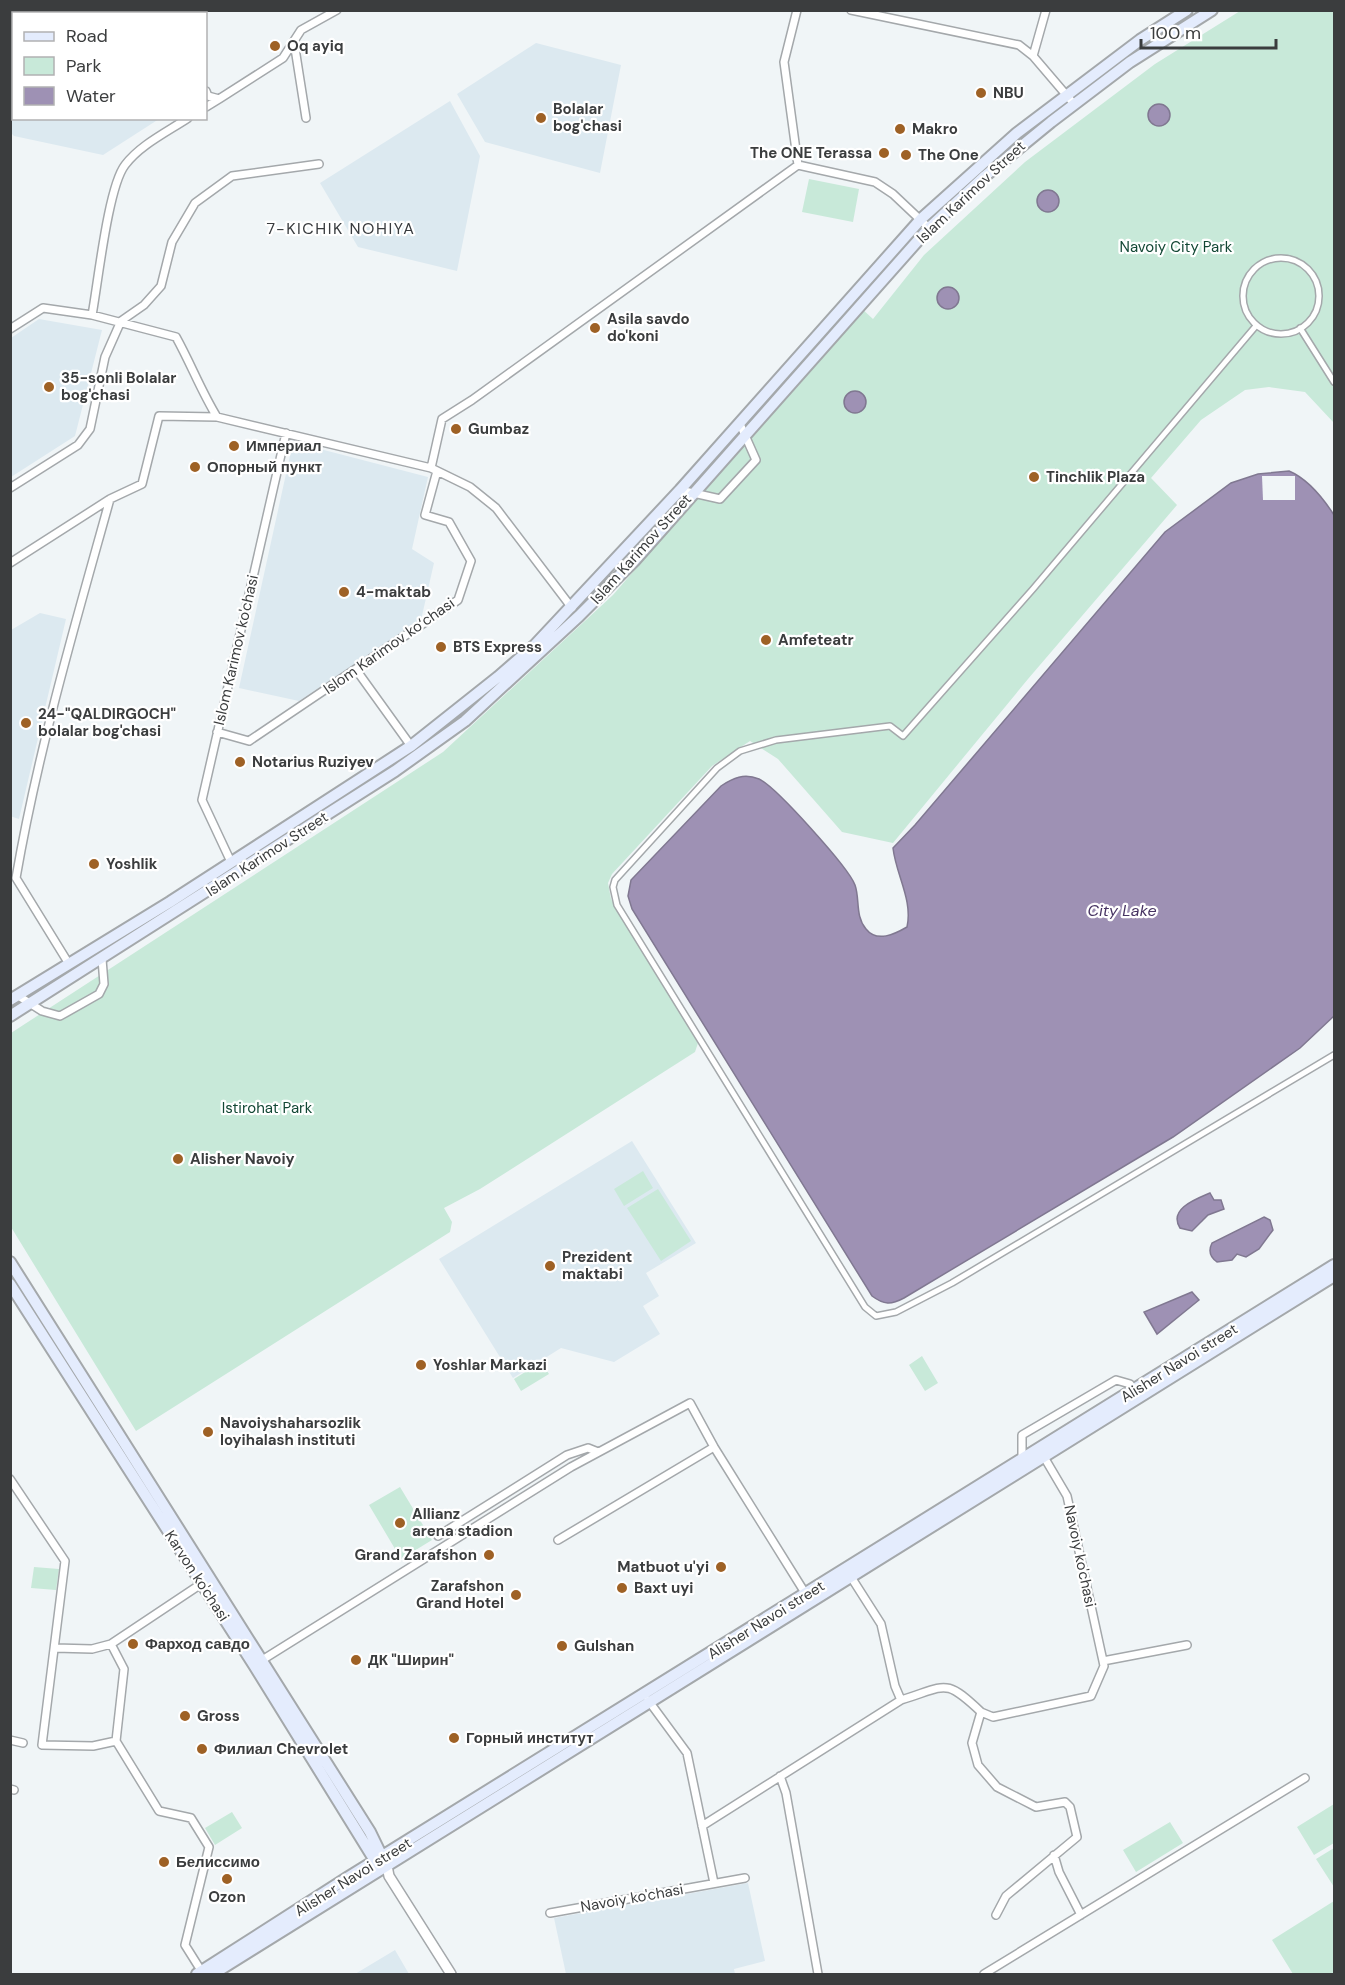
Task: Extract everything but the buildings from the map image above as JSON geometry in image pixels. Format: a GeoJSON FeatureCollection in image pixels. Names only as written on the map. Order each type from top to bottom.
{"type":"FeatureCollection","features":[{"type":"Feature","properties":{"kind":"main road","name":"Islam Karimov Street"},"geometry":{"type":"LineString","coordinates":[[14,997],[231,862],[411,746],[527,651],[680,490],[921,219],[1017,133],[1066,94],[1140,40],[1187,10]]}},
{"type":"Feature","properties":{"kind":"main road","name":"Islam Karimov Street"},"geometry":{"type":"LineString","coordinates":[[10,1016],[432,747],[503,687],[634,561],[929,228],[1009,156],[1074,104],[1130,62],[1212,10]]}},
{"type":"Feature","properties":{"kind":"main road"},"geometry":{"type":"LineString","coordinates":[[10,1262],[206,1580]]}},
{"type":"Feature","properties":{"kind":"main road","name":"Alisher Navoi street"},"geometry":{"type":"LineString","coordinates":[[1234,1334],[1335,1265]]}},
{"type":"Feature","properties":{"kind":"main road","name":"Alisher Navoi street"},"geometry":{"type":"LineString","coordinates":[[204,1974],[383,1866],[1181,1366],[1335,1276]]}},
{"type":"Feature","properties":{"kind":"main road","name":"Karvon ko'chasi"},"geometry":{"type":"LineString","coordinates":[[11,1287],[259,1662],[383,1866]]}},
{"type":"Feature","properties":{"kind":"main road","name":"Alisher Navoi street"},"geometry":{"type":"LineString","coordinates":[[809,1598],[851,1577],[1135,1391],[1181,1366]]}},
{"type":"Feature","properties":{"kind":"street"},"geometry":{"type":"LineString","coordinates":[[207,106],[283,58],[301,30],[337,10]]}},
{"type":"Feature","properties":{"kind":"street"},"geometry":{"type":"LineString","coordinates":[[797,10],[784,62],[798,165]]}},
{"type":"Feature","properties":{"kind":"street"},"geometry":{"type":"LineString","coordinates":[[851,10],[1019,45],[1033,56],[1074,104]]}},
{"type":"Feature","properties":{"kind":"street"},"geometry":{"type":"LineString","coordinates":[[1033,56],[1046,10]]}},
{"type":"Feature","properties":{"kind":"street"},"geometry":{"type":"LineString","coordinates":[[294,42],[306,117]]}},
{"type":"Feature","properties":{"kind":"street"},"geometry":{"type":"LineString","coordinates":[[207,94],[208,96],[219,99]]}},
{"type":"Feature","properties":{"kind":"street"},"geometry":{"type":"LineString","coordinates":[[92,315],[111,205],[124,166],[141,149],[185,120]]}},
{"type":"Feature","properties":{"kind":"street"},"geometry":{"type":"LineString","coordinates":[[10,488],[78,445],[90,429],[105,357],[121,321],[144,305],[161,286],[172,242],[195,203],[232,176],[319,164]]}},
{"type":"Feature","properties":{"kind":"street"},"geometry":{"type":"LineString","coordinates":[[434,470],[442,419],[472,400],[798,165],[875,182],[929,228]]}},
{"type":"Feature","properties":{"kind":"street"},"geometry":{"type":"LineString","coordinates":[[1275,258],[1302,264],[1317,283],[1319,295],[1316,309],[1300,328],[1278,334],[1255,327],[1243,306],[1243,291],[1248,276],[1258,265],[1275,258]]}},
{"type":"Feature","properties":{"kind":"street"},"geometry":{"type":"LineString","coordinates":[[10,329],[43,308],[121,321],[176,337],[194,370],[203,395],[217,417]]}},
{"type":"Feature","properties":{"kind":"street"},"geometry":{"type":"LineString","coordinates":[[1255,327],[1033,589],[903,736],[890,726],[776,740],[740,750],[717,768],[615,880],[613,887],[617,905],[667,988],[865,1307],[876,1316],[896,1312],[952,1283],[1335,1055]]}},
{"type":"Feature","properties":{"kind":"street"},"geometry":{"type":"LineString","coordinates":[[1300,328],[1335,382]]}},
{"type":"Feature","properties":{"kind":"street"},"geometry":{"type":"LineString","coordinates":[[10,563],[110,500],[142,484],[159,416],[217,417],[434,470],[470,487],[496,508],[579,616]]}},
{"type":"Feature","properties":{"kind":"street"},"geometry":{"type":"LineString","coordinates":[[680,490],[720,499],[756,460],[740,424]]}},
{"type":"Feature","properties":{"kind":"street","name":"Islom Karimov ko'chasi"},"geometry":{"type":"LineString","coordinates":[[231,862],[202,800],[286,433]]}},
{"type":"Feature","properties":{"kind":"street","name":"Islom Karimov ko‘chasi"},"geometry":{"type":"LineString","coordinates":[[217,732],[249,741],[357,671],[458,600],[471,561],[449,522],[425,515],[434,470]]}},
{"type":"Feature","properties":{"kind":"street"},"geometry":{"type":"LineString","coordinates":[[69,964],[16,878],[24,834],[74,620],[110,500]]}},
{"type":"Feature","properties":{"kind":"street"},"geometry":{"type":"LineString","coordinates":[[357,671],[411,746]]}},
{"type":"Feature","properties":{"kind":"street"},"geometry":{"type":"LineString","coordinates":[[14,997],[60,1016],[99,994],[104,984],[102,959]]}},
{"type":"Feature","properties":{"kind":"street"},"geometry":{"type":"LineString","coordinates":[[11,1287],[23,1281]]}},
{"type":"Feature","properties":{"kind":"street"},"geometry":{"type":"LineString","coordinates":[[1033,1459],[1022,1435],[1116,1380],[1130,1384],[1135,1391]]}},
{"type":"Feature","properties":{"kind":"street"},"geometry":{"type":"LineString","coordinates":[[259,1662],[598,1452],[690,1403],[714,1447],[809,1598]]}},
{"type":"Feature","properties":{"kind":"street"},"geometry":{"type":"LineString","coordinates":[[558,1540],[714,1447]]}},
{"type":"Feature","properties":{"kind":"street"},"geometry":{"type":"LineString","coordinates":[[438,1536],[567,1455],[588,1448],[598,1452]]}},
{"type":"Feature","properties":{"kind":"street","name":"Navoiy ko'chasi"},"geometry":{"type":"LineString","coordinates":[[1033,1459],[1067,1496],[1103,1661]]}},
{"type":"Feature","properties":{"kind":"street"},"geometry":{"type":"LineString","coordinates":[[10,1479],[65,1561],[42,1745],[93,1746],[116,1741]]}},
{"type":"Feature","properties":{"kind":"street"},"geometry":{"type":"LineString","coordinates":[[851,1577],[881,1624],[894,1686],[901,1700]]}},
{"type":"Feature","properties":{"kind":"street"},"geometry":{"type":"LineString","coordinates":[[55,1647],[92,1649],[111,1644],[206,1580]]}},
{"type":"Feature","properties":{"kind":"street"},"geometry":{"type":"LineString","coordinates":[[111,1644],[124,1669],[116,1741],[159,1811],[191,1818],[209,1847],[185,1945],[204,1974]]}},
{"type":"Feature","properties":{"kind":"street"},"geometry":{"type":"LineString","coordinates":[[702,1826],[901,1700],[947,1686],[957,1690],[981,1712],[993,1717],[1091,1696],[1104,1666],[1103,1661],[1187,1645]]}},
{"type":"Feature","properties":{"kind":"street"},"geometry":{"type":"LineString","coordinates":[[647,1699],[687,1753],[714,1883]]}},
{"type":"Feature","properties":{"kind":"street"},"geometry":{"type":"LineString","coordinates":[[981,1712],[972,1743],[978,1765],[997,1787],[1036,1807],[1065,1802],[1070,1807],[1077,1837],[1006,1896],[996,1916]]}},
{"type":"Feature","properties":{"kind":"street"},"geometry":{"type":"LineString","coordinates":[[10,1740],[23,1743]]}},
{"type":"Feature","properties":{"kind":"street"},"geometry":{"type":"LineString","coordinates":[[780,1776],[786,1794],[818,1974]]}},
{"type":"Feature","properties":{"kind":"street"},"geometry":{"type":"LineString","coordinates":[[984,1974],[1305,1778]]}},
{"type":"Feature","properties":{"kind":"street"},"geometry":{"type":"LineString","coordinates":[[1054,1855],[1059,1872],[1082,1916]]}},
{"type":"Feature","properties":{"kind":"street"},"geometry":{"type":"LineString","coordinates":[[383,1866],[451,1974]]}},
{"type":"Feature","properties":{"kind":"street","name":"Navoiy ko'chasi"},"geometry":{"type":"LineString","coordinates":[[550,1913],[745,1878]]}},
{"type":"Feature","properties":{"kind":"shaded area","name":"Bolalar bog'chasi"},"geometry":{"type":"Polygon","coordinates":[[[536,43],[621,65],[600,173],[485,142],[457,94],[536,43]]]}},
{"type":"Feature","properties":{"kind":"shaded area"},"geometry":{"type":"Polygon","coordinates":[[[11,92],[12,120],[157,120],[103,155],[14,136],[10,132],[11,92]]]}},
{"type":"Feature","properties":{"kind":"shaded area"},"geometry":{"type":"Polygon","coordinates":[[[450,101],[480,156],[457,271],[358,247],[320,183],[450,101]]]}},
{"type":"Feature","properties":{"kind":"shaded area","name":"35-sonli Bolalar bog'chasi"},"geometry":{"type":"Polygon","coordinates":[[[39,319],[102,330],[75,436],[11,477],[11,338],[39,319]]]}},
{"type":"Feature","properties":{"kind":"shaded area","name":"4-maktab"},"geometry":{"type":"Polygon","coordinates":[[[293,442],[428,477],[412,549],[434,563],[421,620],[299,701],[239,688],[293,442]]]}},
{"type":"Feature","properties":{"kind":"shaded area","name":"24-\"QALDIRGOCH\" bolalar bog'chasi"},"geometry":{"type":"Polygon","coordinates":[[[40,613],[66,619],[19,819],[10,816],[11,630],[40,613]]]}},
{"type":"Feature","properties":{"kind":"shaded area","name":"Prezident maktabi"},"geometry":{"type":"Polygon","coordinates":[[[632,1141],[696,1243],[646,1273],[659,1296],[643,1306],[660,1334],[614,1362],[561,1348],[513,1378],[439,1259],[632,1141]]]}},
{"type":"Feature","properties":{"kind":"shaded area"},"geometry":{"type":"Polygon","coordinates":[[[748,1883],[765,1961],[734,1969],[735,1974],[566,1974],[554,1918],[748,1883]]]}},
{"type":"Feature","properties":{"kind":"shaded area"},"geometry":{"type":"Polygon","coordinates":[[[395,1950],[409,1974],[355,1974],[395,1950]]]}},
{"type":"Feature","properties":{"kind":"green space","name":"Istirohat Park"},"geometry":{"type":"Polygon","coordinates":[[[1240,11],[1334,11],[1334,423],[1305,392],[1269,387],[1245,390],[1201,420],[1151,478],[1177,505],[1028,679],[893,843],[842,832],[778,759],[750,741],[712,766],[612,874],[608,883],[611,899],[698,1043],[695,1052],[480,1189],[444,1208],[452,1222],[450,1232],[136,1431],[11,1227],[11,1033],[443,752],[613,595],[861,308],[873,319],[924,255],[1025,162],[1155,64],[1240,11]]]}},
{"type":"Feature","properties":{"kind":"green space"},"geometry":{"type":"Polygon","coordinates":[[[809,179],[859,189],[853,222],[802,212],[809,179]]]}},
{"type":"Feature","properties":{"kind":"green space"},"geometry":{"type":"Polygon","coordinates":[[[643,1171],[653,1188],[624,1206],[614,1189],[643,1171]]]}},
{"type":"Feature","properties":{"kind":"green space"},"geometry":{"type":"Polygon","coordinates":[[[658,1189],[691,1241],[661,1261],[627,1208],[658,1189]]]}},
{"type":"Feature","properties":{"kind":"green space"},"geometry":{"type":"Polygon","coordinates":[[[922,1356],[938,1383],[925,1391],[909,1365],[922,1356]]]}},
{"type":"Feature","properties":{"kind":"green space"},"geometry":{"type":"Polygon","coordinates":[[[541,1362],[549,1374],[521,1391],[514,1379],[541,1362]]]}},
{"type":"Feature","properties":{"kind":"green space","name":"Allianz arena stadion"},"geometry":{"type":"Polygon","coordinates":[[[400,1487],[432,1540],[401,1559],[369,1505],[400,1487]]]}},
{"type":"Feature","properties":{"kind":"green space"},"geometry":{"type":"Polygon","coordinates":[[[34,1567],[59,1569],[56,1590],[31,1588],[34,1567]]]}},
{"type":"Feature","properties":{"kind":"green space"},"geometry":{"type":"Polygon","coordinates":[[[1334,1804],[1334,1843],[1314,1855],[1297,1827],[1334,1804]]]}},
{"type":"Feature","properties":{"kind":"green space"},"geometry":{"type":"Polygon","coordinates":[[[232,1812],[242,1828],[215,1845],[205,1828],[232,1812]]]}},
{"type":"Feature","properties":{"kind":"green space"},"geometry":{"type":"Polygon","coordinates":[[[1170,1822],[1183,1843],[1136,1872],[1123,1850],[1170,1822]]]}},
{"type":"Feature","properties":{"kind":"green space"},"geometry":{"type":"Polygon","coordinates":[[[1334,1848],[1334,1887],[1316,1859],[1334,1848]]]}},
{"type":"Feature","properties":{"kind":"green space"},"geometry":{"type":"Polygon","coordinates":[[[1334,1901],[1334,1974],[1293,1974],[1272,1940],[1334,1901]]]}},
{"type":"Feature","properties":{"kind":"water"},"geometry":{"type":"Polygon","coordinates":[[[1159,104],[1167,107],[1170,115],[1167,123],[1159,126],[1151,123],[1148,115],[1151,107],[1159,104]]]}},
{"type":"Feature","properties":{"kind":"water"},"geometry":{"type":"Polygon","coordinates":[[[1048,190],[1056,193],[1059,201],[1056,209],[1048,212],[1040,209],[1037,201],[1040,193],[1048,190]]]}},
{"type":"Feature","properties":{"kind":"water"},"geometry":{"type":"Polygon","coordinates":[[[948,287],[956,290],[959,298],[956,306],[948,309],[940,306],[937,298],[940,290],[948,287]]]}},
{"type":"Feature","properties":{"kind":"water"},"geometry":{"type":"Polygon","coordinates":[[[855,391],[863,394],[866,402],[863,410],[855,413],[847,410],[844,402],[847,394],[855,391]]]}},
{"type":"Feature","properties":{"kind":"water","name":"City Lake"},"geometry":{"type":"Polygon","coordinates":[[[1289,471],[1296,474],[1314,490],[1334,515],[1334,1016],[1300,1048],[1173,1137],[904,1298],[891,1303],[880,1301],[872,1296],[632,909],[628,896],[631,880],[721,786],[739,777],[754,777],[768,785],[795,811],[850,876],[855,885],[860,919],[870,933],[875,936],[886,936],[907,927],[908,907],[893,848],[1165,532],[1231,483],[1258,474],[1289,471]]]}},
{"type":"Feature","properties":{"kind":"water"},"geometry":{"type":"Polygon","coordinates":[[[1210,1193],[1214,1200],[1221,1200],[1224,1209],[1208,1215],[1192,1231],[1180,1228],[1177,1221],[1181,1210],[1191,1202],[1210,1193]]]}},
{"type":"Feature","properties":{"kind":"water"},"geometry":{"type":"Polygon","coordinates":[[[1264,1217],[1270,1220],[1273,1230],[1259,1249],[1246,1257],[1237,1254],[1232,1260],[1217,1262],[1210,1254],[1212,1243],[1264,1217]]]}},
{"type":"Feature","properties":{"kind":"water"},"geometry":{"type":"Polygon","coordinates":[[[1192,1292],[1199,1300],[1157,1334],[1144,1312],[1192,1292]]]}},
{"type":"Feature","properties":{"kind":"pier"},"geometry":{"type":"Polygon","coordinates":[[[1262,476],[1295,476],[1295,500],[1263,500],[1262,476]]]}},
{"type":"Feature","properties":{"kind":"place","name":"Oq ayiq"},"geometry":{"type":"Point","coordinates":[275,46]}},
{"type":"Feature","properties":{"kind":"place","name":"NBU"},"geometry":{"type":"Point","coordinates":[981,93]}},
{"type":"Feature","properties":{"kind":"place","name":"Bolalar bog'chasi"},"geometry":{"type":"Point","coordinates":[541,118]}},
{"type":"Feature","properties":{"kind":"place","name":"Makro"},"geometry":{"type":"Point","coordinates":[900,129]}},
{"type":"Feature","properties":{"kind":"place","name":"The ONE Terassa"},"geometry":{"type":"Point","coordinates":[884,153]}},
{"type":"Feature","properties":{"kind":"place","name":"The One"},"geometry":{"type":"Point","coordinates":[906,155]}},
{"type":"Feature","properties":{"kind":"place","name":"Asila savdo do'koni"},"geometry":{"type":"Point","coordinates":[595,328]}},
{"type":"Feature","properties":{"kind":"place","name":"35-sonli Bolalar bog'chasi"},"geometry":{"type":"Point","coordinates":[49,387]}},
{"type":"Feature","properties":{"kind":"place","name":"Gumbaz"},"geometry":{"type":"Point","coordinates":[456,429]}},
{"type":"Feature","properties":{"kind":"place","name":"Империал"},"geometry":{"type":"Point","coordinates":[234,446]}},
{"type":"Feature","properties":{"kind":"place","name":"Опорный пункт"},"geometry":{"type":"Point","coordinates":[195,467]}},
{"type":"Feature","properties":{"kind":"place","name":"Tinchlik Plaza"},"geometry":{"type":"Point","coordinates":[1034,477]}},
{"type":"Feature","properties":{"kind":"place","name":"4-maktab"},"geometry":{"type":"Point","coordinates":[344,592]}},
{"type":"Feature","properties":{"kind":"place","name":"Amfeteatr"},"geometry":{"type":"Point","coordinates":[766,640]}},
{"type":"Feature","properties":{"kind":"place","name":"BTS Express"},"geometry":{"type":"Point","coordinates":[441,647]}},
{"type":"Feature","properties":{"kind":"place","name":"24-\"QALDIRGOCH\" bolalar bog'chasi"},"geometry":{"type":"Point","coordinates":[26,723]}},
{"type":"Feature","properties":{"kind":"place","name":"Notarius Ruziyev"},"geometry":{"type":"Point","coordinates":[240,762]}},
{"type":"Feature","properties":{"kind":"place","name":"Yoshlik"},"geometry":{"type":"Point","coordinates":[94,864]}},
{"type":"Feature","properties":{"kind":"place","name":"Alisher Navoiy"},"geometry":{"type":"Point","coordinates":[178,1159]}},
{"type":"Feature","properties":{"kind":"place","name":"Prezident maktabi"},"geometry":{"type":"Point","coordinates":[550,1266]}},
{"type":"Feature","properties":{"kind":"place","name":"Yoshlar Markazi"},"geometry":{"type":"Point","coordinates":[421,1365]}},
{"type":"Feature","properties":{"kind":"place","name":"Navoiyshaharsozlik loyihalash instituti"},"geometry":{"type":"Point","coordinates":[208,1432]}},
{"type":"Feature","properties":{"kind":"place","name":"Allianz arena stadion"},"geometry":{"type":"Point","coordinates":[400,1523]}},
{"type":"Feature","properties":{"kind":"place","name":"Grand Zarafshon"},"geometry":{"type":"Point","coordinates":[489,1555]}},
{"type":"Feature","properties":{"kind":"place","name":"Matbuot u'yi"},"geometry":{"type":"Point","coordinates":[721,1567]}},
{"type":"Feature","properties":{"kind":"place","name":"Baxt uyi"},"geometry":{"type":"Point","coordinates":[622,1588]}},
{"type":"Feature","properties":{"kind":"place","name":"Zarafshon Grand Hotel"},"geometry":{"type":"Point","coordinates":[516,1595]}},
{"type":"Feature","properties":{"kind":"place","name":"Фарход савдо"},"geometry":{"type":"Point","coordinates":[133,1644]}},
{"type":"Feature","properties":{"kind":"place","name":"Gulshan"},"geometry":{"type":"Point","coordinates":[562,1646]}},
{"type":"Feature","properties":{"kind":"place","name":"ДК \"Ширин\""},"geometry":{"type":"Point","coordinates":[356,1660]}},
{"type":"Feature","properties":{"kind":"place","name":"Gross"},"geometry":{"type":"Point","coordinates":[185,1716]}},
{"type":"Feature","properties":{"kind":"place","name":"Горный институт"},"geometry":{"type":"Point","coordinates":[454,1738]}},
{"type":"Feature","properties":{"kind":"place","name":"Филиал Chevrolet"},"geometry":{"type":"Point","coordinates":[202,1749]}},
{"type":"Feature","properties":{"kind":"place","name":"Белиссимо"},"geometry":{"type":"Point","coordinates":[164,1862]}},
{"type":"Feature","properties":{"kind":"place","name":"Ozon"},"geometry":{"type":"Point","coordinates":[227,1879]}},
{"type":"Feature","properties":{"kind":"district","name":"7-KICHIK NOHIYA"},"geometry":{"type":"Point","coordinates":[341,228]}},
{"type":"Feature","properties":{"kind":"park label","name":"Navoiy City Park"},"geometry":{"type":"Point","coordinates":[1176,247]}}]}
